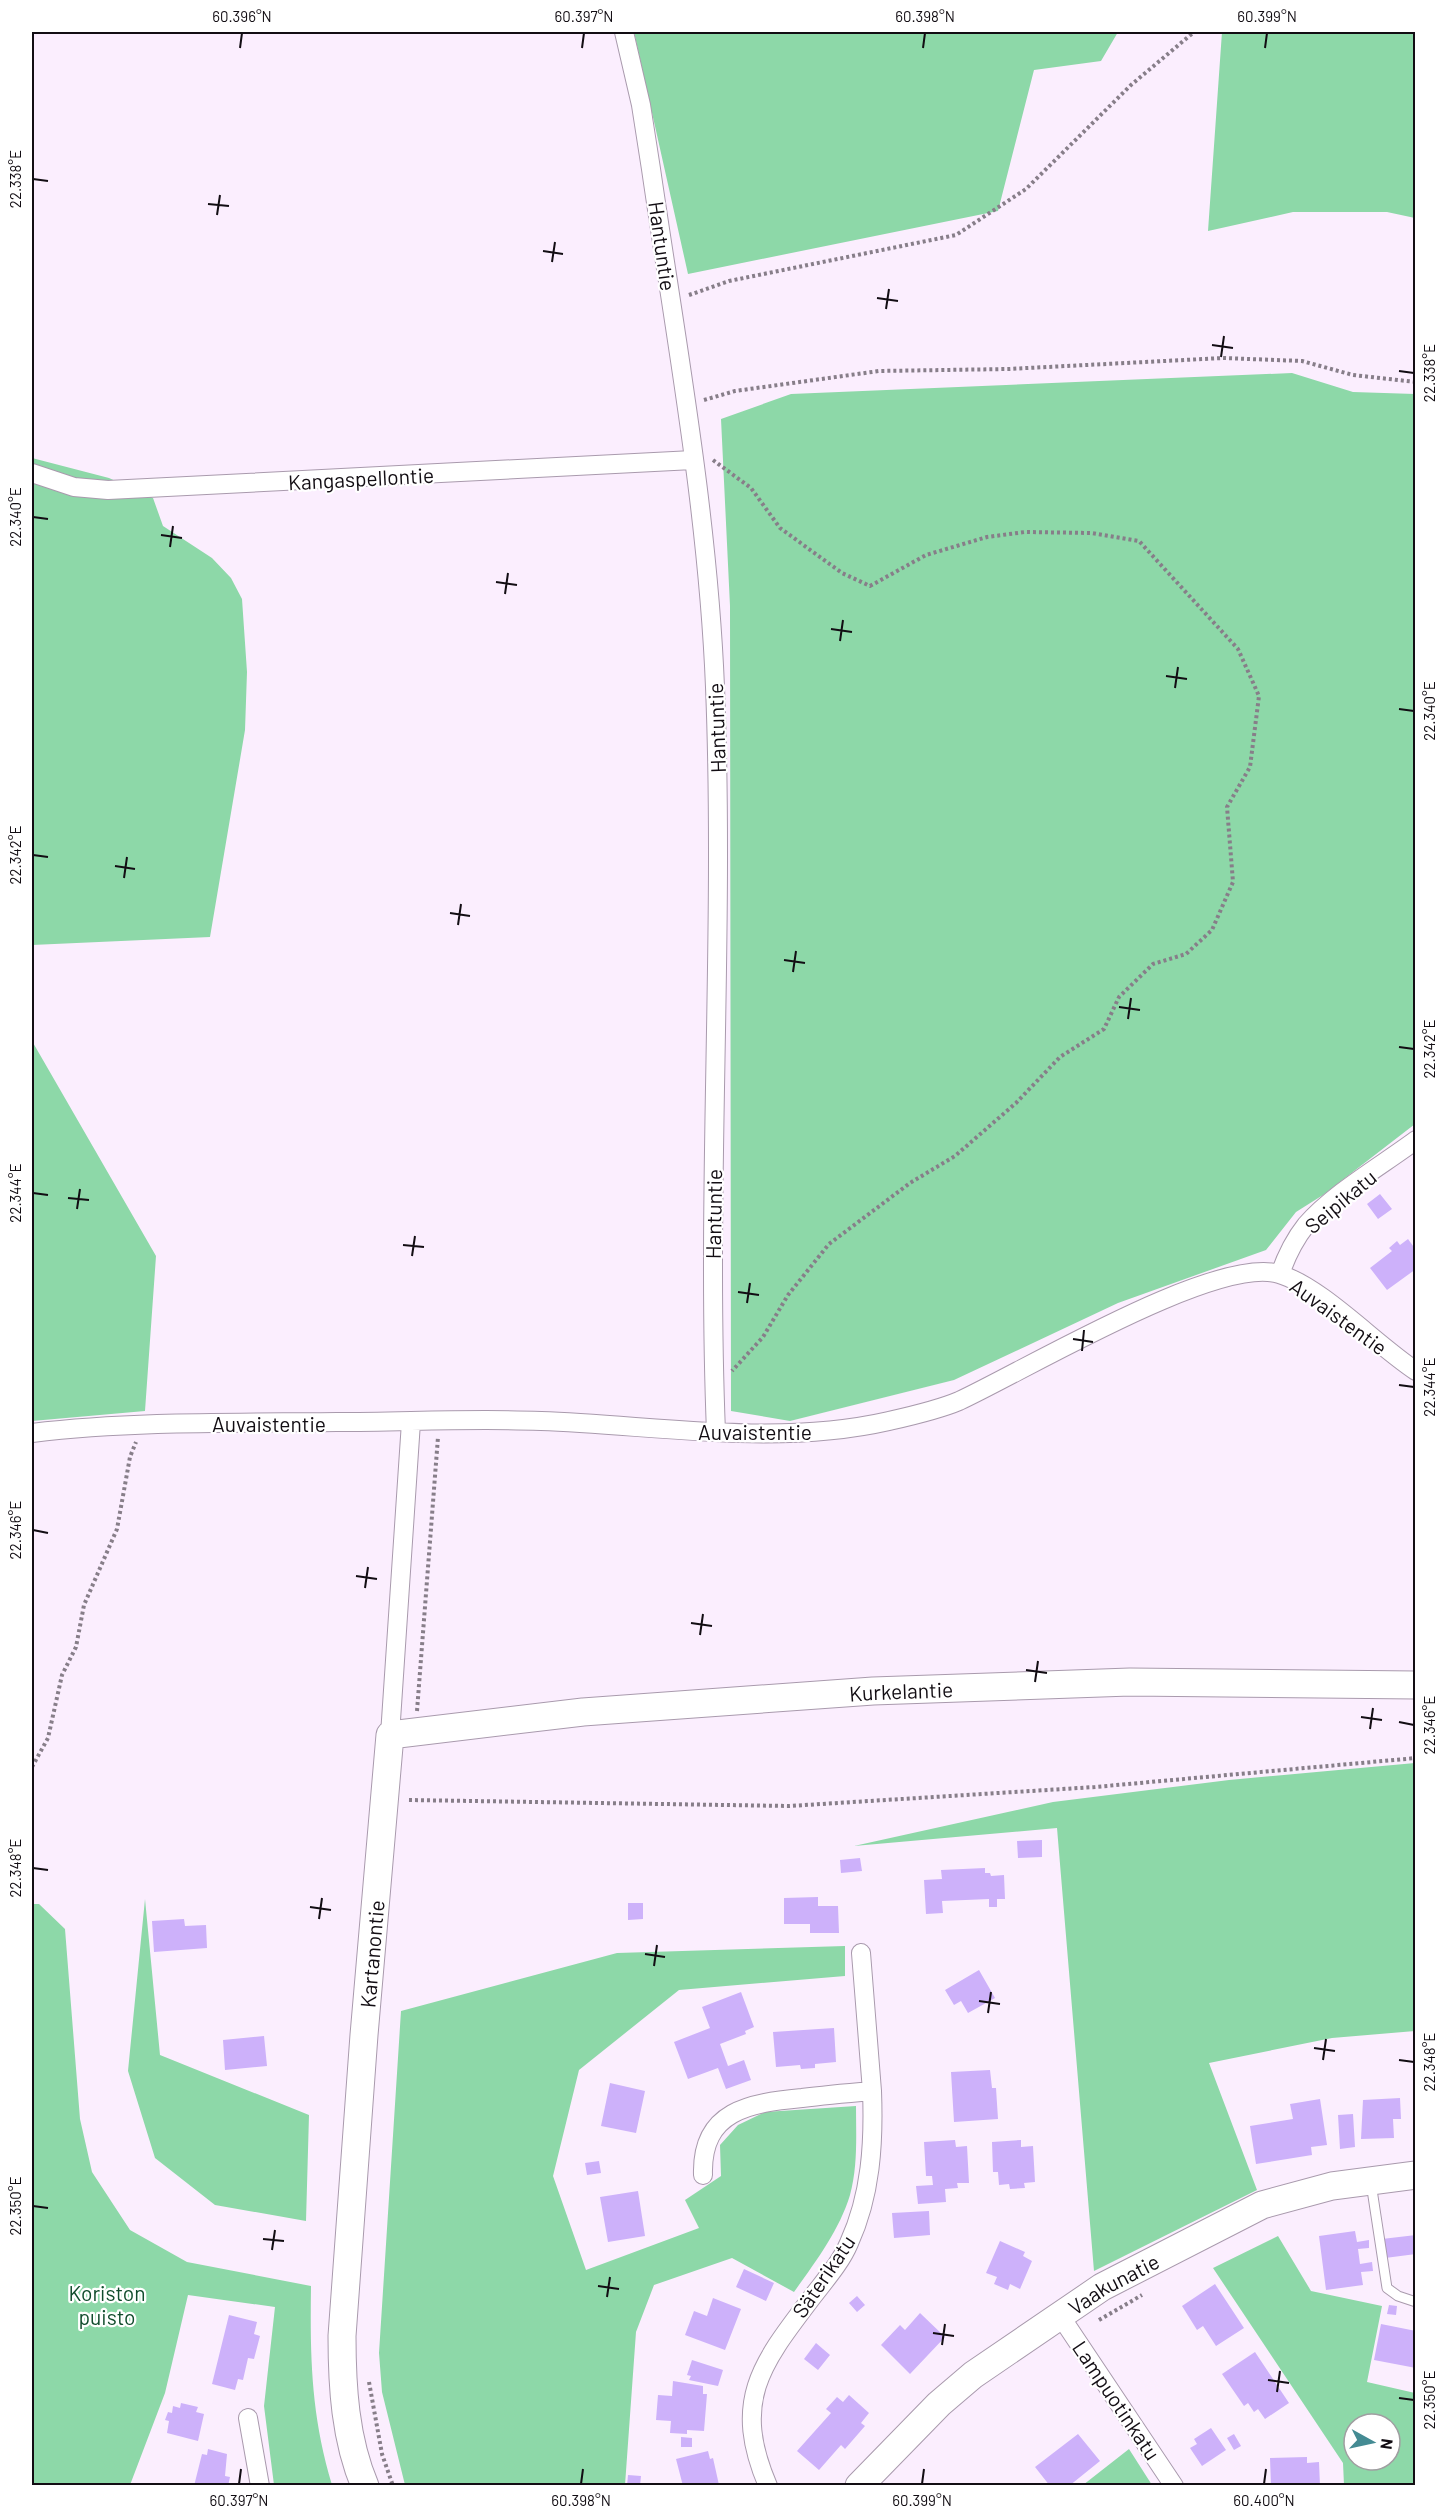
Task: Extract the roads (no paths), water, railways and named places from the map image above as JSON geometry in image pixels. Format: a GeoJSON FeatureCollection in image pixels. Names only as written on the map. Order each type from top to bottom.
{"type":"FeatureCollection","features":[{"type":"Feature","properties":{"kind":"street","name":"Hantuntie"},"geometry":{"type":"LineString","coordinates":[[624,32],[641,105],[710,583],[718,804],[712,1294],[716,1432]]}},
{"type":"Feature","properties":{"kind":"street","name":"Kangaspellontie"},"geometry":{"type":"LineString","coordinates":[[32,472],[74,487],[108,490],[692,452]]}},
{"type":"Feature","properties":{"kind":"street","name":"Seipikatu"},"geometry":{"type":"LineString","coordinates":[[1280,1274],[1295,1241],[1320,1211],[1416,1140]]}},
{"type":"Feature","properties":{"kind":"street","name":"Auvaistentie"},"geometry":{"type":"LineString","coordinates":[[32,1433],[146,1424],[439,1421],[540,1421],[716,1432],[815,1432],[887,1421],[943,1406],[1154,1304],[1209,1281],[1250,1271],[1280,1274],[1308,1289],[1416,1371]]}},
{"type":"Feature","properties":{"kind":"street","name":"Kartanontie"},"geometry":{"type":"LineString","coordinates":[[365,2486],[351,2436],[342,2383],[342,2336],[364,2035],[390,1735],[411,1422]]}},
{"type":"Feature","properties":{"kind":"street","name":"Kurkelantie"},"geometry":{"type":"LineString","coordinates":[[390,1735],[583,1712],[873,1691],[1131,1683],[1416,1685]]}},
{"type":"Feature","properties":{"kind":"street","name":"Säterikatu"},"geometry":{"type":"LineString","coordinates":[[768,2486],[754,2449],[750,2427],[756,2386],[777,2343],[830,2275],[848,2245],[860,2215],[868,2181],[872,2091],[861,1953]]}},
{"type":"Feature","properties":{"kind":"street"},"geometry":{"type":"LineString","coordinates":[[703,2175],[702,2155],[710,2138],[719,2123],[733,2113],[767,2102],[872,2091]]}},
{"type":"Feature","properties":{"kind":"street","name":"Vaakunatie"},"geometry":{"type":"LineString","coordinates":[[859,2486],[932,2412],[973,2375],[1066,2325],[1102,2287],[1262,2205],[1297,2193],[1370,2180],[1416,2175]]}},
{"type":"Feature","properties":{"kind":"street","name":"Lampuotinkatu"},"geometry":{"type":"LineString","coordinates":[[1066,2325],[1174,2486]]}},
{"type":"Feature","properties":{"kind":"street"},"geometry":{"type":"LineString","coordinates":[[248,2418],[260,2486]]}},
{"type":"Feature","properties":{"kind":"lane"},"geometry":{"type":"LineString","coordinates":[[1370,2180],[1387,2288],[1398,2296],[1416,2302]]}},
{"type":"Feature","properties":{"kind":"park label","name":"Koriston puisto"},"geometry":{"type":"Point","coordinates":[107,2304]}}]}
